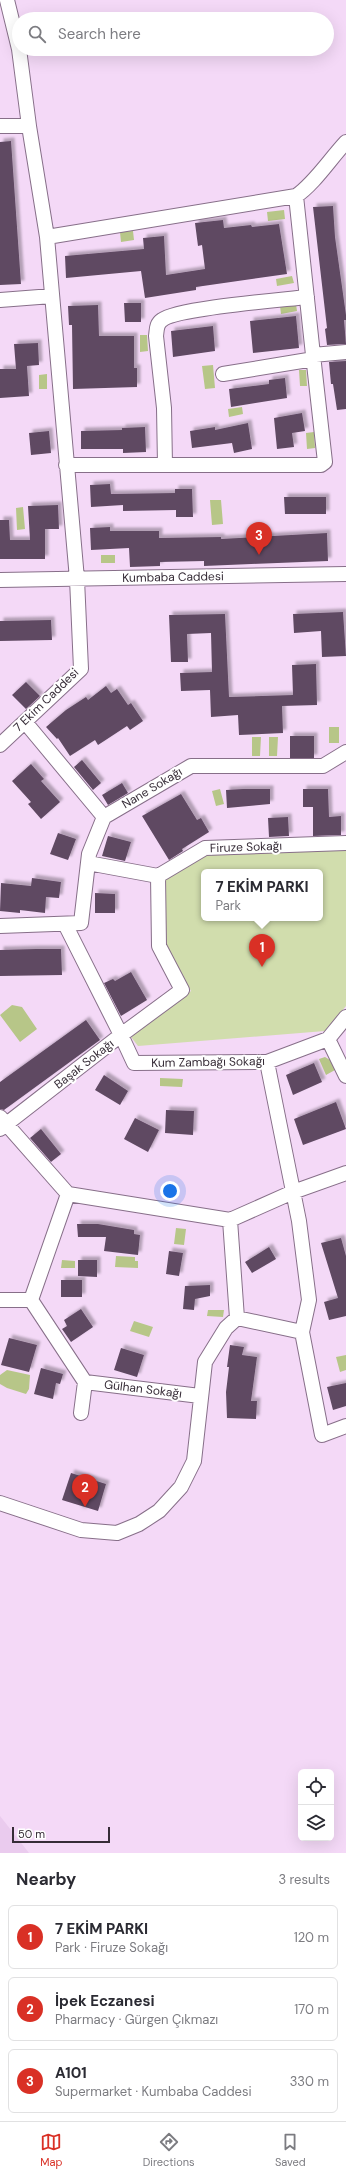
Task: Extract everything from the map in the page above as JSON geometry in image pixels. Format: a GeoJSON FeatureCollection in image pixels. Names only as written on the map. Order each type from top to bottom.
{"type":"FeatureCollection","features":[{"type":"Feature","properties":{"kind":"street","name":"7 Ekim Caddesi"},"geometry":{"type":"LineString","coordinates":[[7,0],[12,20]]}},
{"type":"Feature","properties":{"kind":"street","name":"7 Ekim Caddesi"},"geometry":{"type":"LineString","coordinates":[[0,745],[81,669],[77,579],[47,237],[29,126],[20,56]]}},
{"type":"Feature","properties":{"kind":"street"},"geometry":{"type":"LineString","coordinates":[[0,126],[29,126]]}},
{"type":"Feature","properties":{"kind":"street"},"geometry":{"type":"LineString","coordinates":[[47,237],[194,211],[296,196],[307,189],[329,160],[346,142]]}},
{"type":"Feature","properties":{"kind":"street"},"geometry":{"type":"LineString","coordinates":[[66,465],[321,465],[325,462],[296,196]]}},
{"type":"Feature","properties":{"kind":"street"},"geometry":{"type":"LineString","coordinates":[[0,300],[52,296]]}},
{"type":"Feature","properties":{"kind":"street"},"geometry":{"type":"LineString","coordinates":[[165,465],[164,408],[156,336],[157,326],[162,319],[174,315],[216,308],[307,297]]}},
{"type":"Feature","properties":{"kind":"street"},"geometry":{"type":"LineString","coordinates":[[223,374],[346,352]]}},
{"type":"Feature","properties":{"kind":"street","name":"Kumbaba Caddesi"},"geometry":{"type":"LineString","coordinates":[[0,580],[346,574]]}},
{"type":"Feature","properties":{"kind":"street"},"geometry":{"type":"LineString","coordinates":[[0,926],[82,923],[89,854],[104,817],[25,722]]}},
{"type":"Feature","properties":{"kind":"street","name":"Nane Sokağı"},"geometry":{"type":"LineString","coordinates":[[104,817],[191,766],[323,766],[346,752]]}},
{"type":"Feature","properties":{"kind":"street","name":"Firuze Sokağı"},"geometry":{"type":"LineString","coordinates":[[158,876],[205,848],[346,843]]}},
{"type":"Feature","properties":{"kind":"street"},"geometry":{"type":"LineString","coordinates":[[88,862],[158,876],[159,946],[182,990],[121,1036]]}},
{"type":"Feature","properties":{"kind":"street","name":"Başak Sokağı"},"geometry":{"type":"LineString","coordinates":[[2,1123],[121,1036],[65,924]]}},
{"type":"Feature","properties":{"kind":"street"},"geometry":{"type":"LineString","coordinates":[[346,1017],[328,1039],[346,1076]]}},
{"type":"Feature","properties":{"kind":"street","name":"Kum Zambağı Sokağı"},"geometry":{"type":"LineString","coordinates":[[121,1036],[134,1063],[267,1062],[328,1039]]}},
{"type":"Feature","properties":{"kind":"street"},"geometry":{"type":"LineString","coordinates":[[267,1062],[299,1221],[309,1300],[302,1332],[322,1435],[346,1426]]}},
{"type":"Feature","properties":{"kind":"street"},"geometry":{"type":"LineString","coordinates":[[2,1123],[68,1194],[230,1220],[293,1192],[346,1173]]}},
{"type":"Feature","properties":{"kind":"street"},"geometry":{"type":"LineString","coordinates":[[31,1300],[68,1194]]}},
{"type":"Feature","properties":{"kind":"street"},"geometry":{"type":"LineString","coordinates":[[230,1220],[238,1318]]}},
{"type":"Feature","properties":{"kind":"street"},"geometry":{"type":"LineString","coordinates":[[0,1300],[31,1300]]}},
{"type":"Feature","properties":{"kind":"street"},"geometry":{"type":"LineString","coordinates":[[31,1300],[85,1382],[82,1413]]}},
{"type":"Feature","properties":{"kind":"street"},"geometry":{"type":"LineString","coordinates":[[238,1318],[302,1332]]}},
{"type":"Feature","properties":{"kind":"street"},"geometry":{"type":"LineString","coordinates":[[0,1503],[81,1530],[117,1533],[139,1524],[159,1510],[181,1487],[194,1461],[200,1396],[205,1362],[226,1328],[238,1318]]}},
{"type":"Feature","properties":{"kind":"street","name":"Gülhan Sokağı"},"geometry":{"type":"LineString","coordinates":[[85,1382],[200,1396]]}},
{"type":"Feature","properties":{"kind":"shaded area"},"geometry":{"type":"Polygon","coordinates":[[[284,210],[285,219],[268,221],[267,212],[284,210]]]}},
{"type":"Feature","properties":{"kind":"shaded area"},"geometry":{"type":"Polygon","coordinates":[[[133,231],[134,240],[121,242],[120,232],[133,231]]]}},
{"type":"Feature","properties":{"kind":"shaded area"},"geometry":{"type":"Polygon","coordinates":[[[292,276],[294,283],[277,286],[276,279],[292,276]]]}},
{"type":"Feature","properties":{"kind":"shaded area"},"geometry":{"type":"Polygon","coordinates":[[[296,304],[297,311],[281,314],[280,306],[296,304]]]}},
{"type":"Feature","properties":{"kind":"shaded area"},"geometry":{"type":"Polygon","coordinates":[[[140,335],[147,335],[148,351],[140,352],[140,335]]]}},
{"type":"Feature","properties":{"kind":"shaded area"},"geometry":{"type":"Polygon","coordinates":[[[213,365],[215,388],[205,389],[202,366],[213,365]]]}},
{"type":"Feature","properties":{"kind":"shaded area"},"geometry":{"type":"Polygon","coordinates":[[[299,370],[306,370],[307,386],[300,386],[299,370]]]}},
{"type":"Feature","properties":{"kind":"shaded area"},"geometry":{"type":"Polygon","coordinates":[[[47,374],[47,389],[39,389],[39,375],[47,374]]]}},
{"type":"Feature","properties":{"kind":"shaded area"},"geometry":{"type":"Polygon","coordinates":[[[242,407],[243,414],[229,417],[228,409],[242,407]]]}},
{"type":"Feature","properties":{"kind":"shaded area"},"geometry":{"type":"Polygon","coordinates":[[[314,432],[315,448],[307,449],[306,433],[314,432]]]}},
{"type":"Feature","properties":{"kind":"shaded area"},"geometry":{"type":"Polygon","coordinates":[[[210,500],[221,500],[223,524],[212,525],[210,500]]]}},
{"type":"Feature","properties":{"kind":"shaded area"},"geometry":{"type":"Polygon","coordinates":[[[23,507],[25,529],[17,530],[16,508],[23,507]]]}},
{"type":"Feature","properties":{"kind":"shaded area"},"geometry":{"type":"Polygon","coordinates":[[[101,555],[115,555],[115,563],[101,563],[101,555]]]}},
{"type":"Feature","properties":{"kind":"shaded area"},"geometry":{"type":"Polygon","coordinates":[[[329,727],[339,727],[339,743],[329,743],[329,727]]]}},
{"type":"Feature","properties":{"kind":"shaded area"},"geometry":{"type":"Polygon","coordinates":[[[252,737],[261,737],[260,756],[252,756],[252,737]]]}},
{"type":"Feature","properties":{"kind":"shaded area"},"geometry":{"type":"Polygon","coordinates":[[[269,737],[278,737],[277,756],[269,756],[269,737]]]}},
{"type":"Feature","properties":{"kind":"shaded area"},"geometry":{"type":"Polygon","coordinates":[[[220,789],[224,804],[216,806],[212,791],[220,789]]]}},
{"type":"Feature","properties":{"kind":"shaded area"},"geometry":{"type":"Polygon","coordinates":[[[346,848],[346,1006],[325,1031],[138,1046],[131,1037],[191,991],[164,943],[164,879],[206,855],[346,848]]]}},
{"type":"Feature","properties":{"kind":"shaded area"},"geometry":{"type":"Polygon","coordinates":[[[12,1005],[22,1007],[37,1029],[20,1042],[0,1015],[12,1005]]]}},
{"type":"Feature","properties":{"kind":"shaded area"},"geometry":{"type":"Polygon","coordinates":[[[325,1057],[330,1060],[335,1070],[326,1075],[319,1059],[325,1057]]]}},
{"type":"Feature","properties":{"kind":"shaded area"},"geometry":{"type":"Polygon","coordinates":[[[160,1078],[183,1079],[182,1087],[160,1086],[160,1078]]]}},
{"type":"Feature","properties":{"kind":"shaded area"},"geometry":{"type":"Polygon","coordinates":[[[176,1228],[186,1229],[184,1245],[174,1244],[176,1228]]]}},
{"type":"Feature","properties":{"kind":"shaded area"},"geometry":{"type":"Polygon","coordinates":[[[116,1256],[135,1257],[135,1261],[138,1261],[138,1268],[115,1267],[116,1256]]]}},
{"type":"Feature","properties":{"kind":"shaded area"},"geometry":{"type":"Polygon","coordinates":[[[62,1260],[75,1261],[75,1268],[61,1268],[62,1260]]]}},
{"type":"Feature","properties":{"kind":"shaded area"},"geometry":{"type":"Polygon","coordinates":[[[208,1310],[224,1310],[223,1317],[207,1316],[208,1310]]]}},
{"type":"Feature","properties":{"kind":"shaded area"},"geometry":{"type":"Polygon","coordinates":[[[134,1321],[153,1327],[149,1337],[130,1331],[134,1321]]]}},
{"type":"Feature","properties":{"kind":"shaded area"},"geometry":{"type":"Polygon","coordinates":[[[346,1355],[346,1370],[340,1372],[336,1357],[346,1355]]]}},
{"type":"Feature","properties":{"kind":"shaded area"},"geometry":{"type":"Polygon","coordinates":[[[7,1370],[30,1375],[29,1389],[26,1394],[7,1388],[0,1384],[0,1375],[7,1370]]]}},
{"type":"Feature","properties":{"kind":"shaded area"},"geometry":{"type":"Polygon","coordinates":[[[0,1816],[29,1853],[0,1853],[0,1816]]]}},
{"type":"Feature","properties":{"kind":"building"},"geometry":{"type":"Polygon","coordinates":[[[11,141],[21,284],[0,285],[0,142],[11,141]]]}},
{"type":"Feature","properties":{"kind":"building"},"geometry":{"type":"Polygon","coordinates":[[[333,206],[335,237],[346,315],[346,320],[344,320],[346,344],[327,345],[325,329],[327,328],[313,207],[333,206]]]}},
{"type":"Feature","properties":{"kind":"building"},"geometry":{"type":"Polygon","coordinates":[[[223,220],[224,228],[279,224],[287,274],[196,287],[196,290],[145,298],[141,271],[66,278],[65,256],[144,249],[143,238],[164,236],[166,275],[205,269],[202,245],[198,246],[195,223],[223,220]]]}},
{"type":"Feature","properties":{"kind":"building"},"geometry":{"type":"Polygon","coordinates":[[[124,303],[141,303],[141,322],[125,322],[124,303]]]}},
{"type":"Feature","properties":{"kind":"building"},"geometry":{"type":"Polygon","coordinates":[[[98,305],[99,336],[134,336],[134,368],[137,368],[137,387],[73,389],[72,325],[69,325],[68,306],[98,305]]]}},
{"type":"Feature","properties":{"kind":"building"},"geometry":{"type":"Polygon","coordinates":[[[296,316],[299,348],[253,353],[250,321],[296,316]]]}},
{"type":"Feature","properties":{"kind":"building"},"geometry":{"type":"Polygon","coordinates":[[[213,326],[215,351],[173,357],[171,331],[213,326]]]}},
{"type":"Feature","properties":{"kind":"building"},"geometry":{"type":"Polygon","coordinates":[[[38,343],[39,365],[27,366],[29,396],[0,398],[0,369],[16,369],[14,344],[38,343]]]}},
{"type":"Feature","properties":{"kind":"building"},"geometry":{"type":"Polygon","coordinates":[[[346,361],[346,409],[337,410],[333,384],[331,384],[329,362],[346,361]]]}},
{"type":"Feature","properties":{"kind":"building"},"geometry":{"type":"Polygon","coordinates":[[[285,378],[287,398],[231,407],[229,389],[269,384],[269,380],[285,378]]]}},
{"type":"Feature","properties":{"kind":"building"},"geometry":{"type":"Polygon","coordinates":[[[302,413],[305,431],[292,433],[294,447],[277,449],[274,418],[302,413]]]}},
{"type":"Feature","properties":{"kind":"building"},"geometry":{"type":"Polygon","coordinates":[[[248,423],[252,449],[234,453],[232,443],[192,448],[190,431],[215,427],[215,430],[248,423]]]}},
{"type":"Feature","properties":{"kind":"building"},"geometry":{"type":"Polygon","coordinates":[[[145,427],[146,452],[123,453],[123,449],[81,449],[81,431],[122,430],[122,428],[145,427]]]}},
{"type":"Feature","properties":{"kind":"building"},"geometry":{"type":"Polygon","coordinates":[[[49,431],[51,453],[31,455],[29,433],[49,431]]]}},
{"type":"Feature","properties":{"kind":"building"},"geometry":{"type":"Polygon","coordinates":[[[110,484],[111,494],[175,493],[175,489],[192,489],[193,517],[176,517],[176,510],[123,511],[123,505],[91,507],[90,485],[110,484]]]}},
{"type":"Feature","properties":{"kind":"building"},"geometry":{"type":"Polygon","coordinates":[[[284,497],[326,497],[326,514],[285,514],[284,497]]]}},
{"type":"Feature","properties":{"kind":"building"},"geometry":{"type":"Polygon","coordinates":[[[58,505],[59,529],[45,529],[45,559],[0,559],[0,520],[9,520],[10,540],[30,540],[28,506],[58,505]]]}},
{"type":"Feature","properties":{"kind":"building"},"geometry":{"type":"Polygon","coordinates":[[[110,527],[110,531],[159,531],[159,538],[221,537],[221,539],[327,533],[328,561],[204,566],[204,561],[160,562],[160,566],[130,567],[129,548],[91,550],[90,528],[110,527]]]}},
{"type":"Feature","properties":{"kind":"building"},"geometry":{"type":"Polygon","coordinates":[[[343,612],[346,656],[322,657],[321,631],[294,633],[293,614],[343,612]]]}},
{"type":"Feature","properties":{"kind":"building"},"geometry":{"type":"Polygon","coordinates":[[[225,614],[229,697],[293,695],[292,665],[316,664],[317,705],[282,706],[283,733],[239,735],[238,715],[211,717],[210,690],[181,691],[180,673],[212,672],[211,633],[187,634],[188,662],[171,662],[169,615],[225,614]]]}},
{"type":"Feature","properties":{"kind":"building"},"geometry":{"type":"Polygon","coordinates":[[[51,620],[52,640],[0,641],[0,621],[51,620]]]}},
{"type":"Feature","properties":{"kind":"building"},"geometry":{"type":"Polygon","coordinates":[[[26,682],[40,696],[26,709],[12,695],[26,682]]]}},
{"type":"Feature","properties":{"kind":"building"},"geometry":{"type":"Polygon","coordinates":[[[106,686],[111,693],[117,689],[128,705],[131,703],[143,721],[130,730],[127,726],[98,745],[95,740],[70,756],[58,738],[57,739],[46,727],[66,710],[86,697],[88,700],[106,686]]]}},
{"type":"Feature","properties":{"kind":"building"},"geometry":{"type":"Polygon","coordinates":[[[290,736],[314,736],[314,758],[290,758],[290,736]]]}},
{"type":"Feature","properties":{"kind":"building"},"geometry":{"type":"Polygon","coordinates":[[[82,760],[101,783],[93,790],[74,767],[82,760]]]}},
{"type":"Feature","properties":{"kind":"building"},"geometry":{"type":"Polygon","coordinates":[[[31,764],[44,779],[41,781],[60,802],[41,819],[28,804],[31,802],[12,781],[31,764]]]}},
{"type":"Feature","properties":{"kind":"building"},"geometry":{"type":"Polygon","coordinates":[[[122,783],[128,793],[108,805],[102,795],[122,783]]]}},
{"type":"Feature","properties":{"kind":"building"},"geometry":{"type":"Polygon","coordinates":[[[270,789],[270,804],[227,808],[226,790],[270,789]]]}},
{"type":"Feature","properties":{"kind":"building"},"geometry":{"type":"Polygon","coordinates":[[[303,789],[328,789],[329,817],[341,816],[341,835],[313,836],[313,807],[303,807],[303,789]]]}},
{"type":"Feature","properties":{"kind":"building"},"geometry":{"type":"Polygon","coordinates":[[[181,794],[197,820],[201,818],[209,832],[182,849],[183,851],[169,860],[142,816],[181,794]]]}},
{"type":"Feature","properties":{"kind":"building"},"geometry":{"type":"Polygon","coordinates":[[[288,817],[289,836],[269,837],[268,818],[288,817]]]}},
{"type":"Feature","properties":{"kind":"building"},"geometry":{"type":"Polygon","coordinates":[[[58,833],[76,839],[68,860],[50,854],[58,833]]]}},
{"type":"Feature","properties":{"kind":"building"},"geometry":{"type":"Polygon","coordinates":[[[108,836],[131,842],[125,861],[102,856],[108,836]]]}},
{"type":"Feature","properties":{"kind":"building"},"geometry":{"type":"Polygon","coordinates":[[[32,878],[61,882],[59,898],[46,897],[45,913],[20,910],[20,913],[0,911],[1,883],[31,886],[32,878]]]}},
{"type":"Feature","properties":{"kind":"building"},"geometry":{"type":"Polygon","coordinates":[[[95,893],[115,894],[115,913],[95,913],[95,893]]]}},
{"type":"Feature","properties":{"kind":"building"},"geometry":{"type":"Polygon","coordinates":[[[61,949],[62,975],[0,976],[0,950],[61,949]]]}},
{"type":"Feature","properties":{"kind":"building"},"geometry":{"type":"Polygon","coordinates":[[[131,972],[147,1000],[121,1016],[104,983],[113,979],[115,981],[131,972]]]}},
{"type":"Feature","properties":{"kind":"building"},"geometry":{"type":"Polygon","coordinates":[[[86,1020],[100,1040],[4,1110],[0,1109],[0,1082],[86,1020]]]}},
{"type":"Feature","properties":{"kind":"building"},"geometry":{"type":"Polygon","coordinates":[[[314,1063],[322,1082],[293,1095],[286,1075],[314,1063]]]}},
{"type":"Feature","properties":{"kind":"building"},"geometry":{"type":"Polygon","coordinates":[[[104,1075],[128,1091],[120,1105],[95,1090],[104,1075]]]}},
{"type":"Feature","properties":{"kind":"building"},"geometry":{"type":"Polygon","coordinates":[[[336,1102],[346,1129],[303,1145],[294,1119],[336,1102]]]}},
{"type":"Feature","properties":{"kind":"building"},"geometry":{"type":"Polygon","coordinates":[[[166,1110],[194,1111],[193,1135],[165,1133],[166,1110]]]}},
{"type":"Feature","properties":{"kind":"building"},"geometry":{"type":"Polygon","coordinates":[[[135,1118],[159,1130],[148,1152],[124,1139],[135,1118]]]}},
{"type":"Feature","properties":{"kind":"building"},"geometry":{"type":"Polygon","coordinates":[[[41,1129],[61,1154],[51,1162],[30,1138],[41,1129]]]}},
{"type":"Feature","properties":{"kind":"building"},"geometry":{"type":"Polygon","coordinates":[[[77,1224],[98,1224],[134,1230],[134,1234],[140,1235],[138,1255],[104,1251],[106,1237],[78,1237],[77,1224]]]}},
{"type":"Feature","properties":{"kind":"building"},"geometry":{"type":"Polygon","coordinates":[[[341,1238],[346,1256],[346,1316],[329,1320],[324,1302],[338,1298],[321,1243],[341,1238]]]}},
{"type":"Feature","properties":{"kind":"building"},"geometry":{"type":"Polygon","coordinates":[[[269,1247],[276,1259],[252,1273],[245,1262],[269,1247]]]}},
{"type":"Feature","properties":{"kind":"building"},"geometry":{"type":"Polygon","coordinates":[[[169,1251],[183,1253],[179,1276],[166,1274],[169,1251]]]}},
{"type":"Feature","properties":{"kind":"building"},"geometry":{"type":"Polygon","coordinates":[[[78,1260],[97,1260],[97,1277],[78,1276],[78,1260]]]}},
{"type":"Feature","properties":{"kind":"building"},"geometry":{"type":"Polygon","coordinates":[[[61,1280],[82,1280],[82,1297],[61,1297],[61,1280]]]}},
{"type":"Feature","properties":{"kind":"building"},"geometry":{"type":"Polygon","coordinates":[[[210,1285],[210,1296],[195,1299],[194,1310],[183,1309],[185,1286],[210,1285]]]}},
{"type":"Feature","properties":{"kind":"building"},"geometry":{"type":"Polygon","coordinates":[[[81,1309],[93,1327],[71,1342],[62,1329],[67,1326],[64,1320],[81,1309]]]}},
{"type":"Feature","properties":{"kind":"building"},"geometry":{"type":"Polygon","coordinates":[[[9,1338],[37,1345],[29,1372],[1,1365],[9,1338]]]}},
{"type":"Feature","properties":{"kind":"building"},"geometry":{"type":"Polygon","coordinates":[[[230,1345],[244,1347],[242,1355],[257,1357],[251,1401],[257,1401],[256,1419],[227,1418],[226,1392],[229,1367],[227,1367],[230,1345]]]}},
{"type":"Feature","properties":{"kind":"building"},"geometry":{"type":"Polygon","coordinates":[[[121,1348],[144,1355],[137,1377],[114,1370],[121,1348]]]}},
{"type":"Feature","properties":{"kind":"building"},"geometry":{"type":"Polygon","coordinates":[[[41,1368],[63,1374],[60,1384],[56,1383],[53,1399],[34,1394],[41,1368]]]}},
{"type":"Feature","properties":{"kind":"building"},"geometry":{"type":"Polygon","coordinates":[[[346,1383],[346,1406],[333,1410],[327,1387],[346,1383]]]}},
{"type":"Feature","properties":{"kind":"building"},"geometry":{"type":"Polygon","coordinates":[[[71,1473],[106,1484],[98,1511],[62,1500],[71,1473]]]}},
{"type":"Feature","properties":{"kind":"place","name":"A101"},"geometry":{"type":"Point","coordinates":[259,555]}},
{"type":"Feature","properties":{"kind":"place","name":"7 EKİM PARKI"},"geometry":{"type":"Point","coordinates":[262,967]}},
{"type":"Feature","properties":{"kind":"place","name":"İpek Eczanesi"},"geometry":{"type":"Point","coordinates":[85,1507]}}]}
